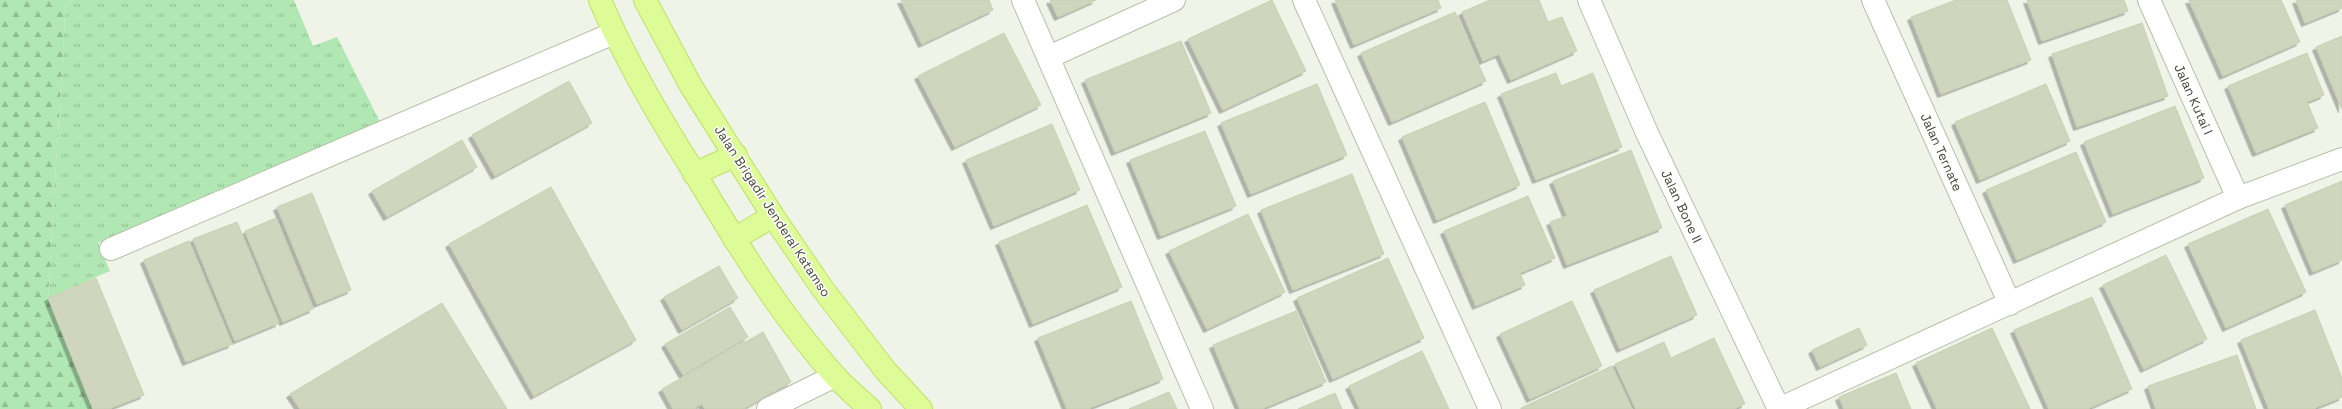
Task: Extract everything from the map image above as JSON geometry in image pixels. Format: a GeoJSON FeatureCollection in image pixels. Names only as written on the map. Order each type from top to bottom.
{"type":"FeatureCollection","features":[{"type":"Feature","properties":{"kind":"main road"},"geometry":{"type":"LineString","coordinates":[[600,0],[614,32],[656,110],[734,239],[784,312],[835,376],[870,409]]}},
{"type":"Feature","properties":{"kind":"main road","name":"Jalan Brigadir Jenderal Katamso"},"geometry":{"type":"LineString","coordinates":[[645,0],[690,86],[736,155],[773,216],[832,301],[885,370],[920,409]]}},
{"type":"Feature","properties":{"kind":"main road"},"geometry":{"type":"LineString","coordinates":[[694,174],[736,155]]}},
{"type":"Feature","properties":{"kind":"main road"},"geometry":{"type":"LineString","coordinates":[[734,239],[773,216]]}},
{"type":"Feature","properties":{"kind":"street"},"geometry":{"type":"LineString","coordinates":[[1023,0],[1202,409]]}},
{"type":"Feature","properties":{"kind":"street"},"geometry":{"type":"LineString","coordinates":[[1049,57],[1174,0]]}},
{"type":"Feature","properties":{"kind":"street"},"geometry":{"type":"LineString","coordinates":[[1304,0],[1490,409]]}},
{"type":"Feature","properties":{"kind":"street","name":"Jalan Bone II"},"geometry":{"type":"LineString","coordinates":[[1589,0],[1647,132],[1779,409]]}},
{"type":"Feature","properties":{"kind":"street","name":"Jalan Ternate"},"geometry":{"type":"LineString","coordinates":[[1873,0],[2010,304]]}},
{"type":"Feature","properties":{"kind":"street","name":"Jalan Kutai I"},"geometry":{"type":"LineString","coordinates":[[2149,0],[2238,198]]}},
{"type":"Feature","properties":{"kind":"street"},"geometry":{"type":"LineString","coordinates":[[111,249],[614,32]]}},
{"type":"Feature","properties":{"kind":"street"},"geometry":{"type":"LineString","coordinates":[[1779,409],[2238,198],[2342,159]]}},
{"type":"Feature","properties":{"kind":"street"},"geometry":{"type":"LineString","coordinates":[[768,409],[835,376]]}},
{"type":"Feature","properties":{"kind":"green space"},"geometry":{"type":"Polygon","coordinates":[[[0,0],[66,0],[48,298],[93,409],[0,409],[0,0]]]}},
{"type":"Feature","properties":{"kind":"green space"},"geometry":{"type":"Polygon","coordinates":[[[66,0],[294,0],[313,46],[337,37],[380,122],[98,243],[110,271],[48,298],[66,0]]]}},
{"type":"Feature","properties":{"kind":"building"},"geometry":{"type":"Polygon","coordinates":[[[901,0],[989,0],[993,10],[922,44],[901,0]]]}},
{"type":"Feature","properties":{"kind":"building"},"geometry":{"type":"Polygon","coordinates":[[[1050,0],[1096,0],[1058,17],[1050,0]]]}},
{"type":"Feature","properties":{"kind":"building"},"geometry":{"type":"Polygon","coordinates":[[[1272,0],[1306,71],[1223,110],[1188,39],[1272,0]]]}},
{"type":"Feature","properties":{"kind":"building"},"geometry":{"type":"Polygon","coordinates":[[[1335,0],[1438,0],[1441,8],[1354,45],[1335,0]]]}},
{"type":"Feature","properties":{"kind":"building"},"geometry":{"type":"Polygon","coordinates":[[[1490,0],[1539,0],[1548,22],[1562,17],[1577,51],[1511,80],[1499,54],[1483,61],[1462,12],[1490,0]]]}},
{"type":"Feature","properties":{"kind":"building"},"geometry":{"type":"Polygon","coordinates":[[[1956,0],[2007,0],[2031,60],[1941,94],[1911,17],[1956,0]]]}},
{"type":"Feature","properties":{"kind":"building"},"geometry":{"type":"Polygon","coordinates":[[[2027,0],[2124,0],[2128,11],[2042,41],[2027,0]]]}},
{"type":"Feature","properties":{"kind":"building"},"geometry":{"type":"Polygon","coordinates":[[[2189,0],[2281,0],[2300,42],[2223,76],[2189,0]]]}},
{"type":"Feature","properties":{"kind":"building"},"geometry":{"type":"Polygon","coordinates":[[[2296,0],[2342,0],[2342,8],[2305,23],[2296,0]]]}},
{"type":"Feature","properties":{"kind":"building"},"geometry":{"type":"Polygon","coordinates":[[[1455,12],[1486,81],[1392,122],[1361,53],[1455,12]]]}},
{"type":"Feature","properties":{"kind":"building"},"geometry":{"type":"Polygon","coordinates":[[[2142,23],[2168,96],[2077,127],[2052,54],[2142,23]]]}},
{"type":"Feature","properties":{"kind":"building"},"geometry":{"type":"Polygon","coordinates":[[[1004,33],[1041,105],[955,147],[918,76],[1004,33]]]}},
{"type":"Feature","properties":{"kind":"building"},"geometry":{"type":"Polygon","coordinates":[[[2342,36],[2342,109],[2316,47],[2342,36]]]}},
{"type":"Feature","properties":{"kind":"building"},"geometry":{"type":"Polygon","coordinates":[[[1181,41],[1211,113],[1115,152],[1085,80],[1181,41]]]}},
{"type":"Feature","properties":{"kind":"building"},"geometry":{"type":"Polygon","coordinates":[[[2307,53],[2324,95],[2307,102],[2318,128],[2256,153],[2228,86],[2307,53]]]}},
{"type":"Feature","properties":{"kind":"building"},"geometry":{"type":"Polygon","coordinates":[[[1556,73],[1561,86],[1593,73],[1622,147],[1536,180],[1501,94],[1556,73]]]}},
{"type":"Feature","properties":{"kind":"building"},"geometry":{"type":"Polygon","coordinates":[[[569,81],[592,123],[495,176],[472,135],[569,81]]]}},
{"type":"Feature","properties":{"kind":"building"},"geometry":{"type":"Polygon","coordinates":[[[1317,84],[1347,155],[1251,194],[1221,123],[1317,84]]]}},
{"type":"Feature","properties":{"kind":"building"},"geometry":{"type":"Polygon","coordinates":[[[2046,84],[2070,141],[1980,180],[1955,122],[2046,84]]]}},
{"type":"Feature","properties":{"kind":"building"},"geometry":{"type":"Polygon","coordinates":[[[1485,102],[1520,185],[1437,220],[1402,137],[1485,102]]]}},
{"type":"Feature","properties":{"kind":"building"},"geometry":{"type":"Polygon","coordinates":[[[2175,106],[2204,178],[2113,214],[2084,142],[2175,106]]]}},
{"type":"Feature","properties":{"kind":"building"},"geometry":{"type":"Polygon","coordinates":[[[1052,124],[1080,190],[994,226],[966,160],[1052,124]]]}},
{"type":"Feature","properties":{"kind":"building"},"geometry":{"type":"Polygon","coordinates":[[[1205,131],[1236,206],[1161,236],[1130,160],[1205,131]]]}},
{"type":"Feature","properties":{"kind":"building"},"geometry":{"type":"Polygon","coordinates":[[[462,140],[477,167],[387,217],[372,191],[462,140]]]}},
{"type":"Feature","properties":{"kind":"building"},"geometry":{"type":"Polygon","coordinates":[[[1631,150],[1662,228],[1567,265],[1550,222],[1567,216],[1553,181],[1631,150]]]}},
{"type":"Feature","properties":{"kind":"building"},"geometry":{"type":"Polygon","coordinates":[[[2076,152],[2106,222],[2017,260],[1986,190],[2076,152]]]}},
{"type":"Feature","properties":{"kind":"building"},"geometry":{"type":"Polygon","coordinates":[[[1352,174],[1384,254],[1293,290],[1261,210],[1352,174]]]}},
{"type":"Feature","properties":{"kind":"building"},"geometry":{"type":"Polygon","coordinates":[[[2342,181],[2342,260],[2313,272],[2285,205],[2342,181]]]}},
{"type":"Feature","properties":{"kind":"building"},"geometry":{"type":"Polygon","coordinates":[[[551,187],[636,340],[534,396],[449,244],[551,187]]]}},
{"type":"Feature","properties":{"kind":"building"},"geometry":{"type":"Polygon","coordinates":[[[312,193],[351,290],[317,304],[277,207],[312,193]]]}},
{"type":"Feature","properties":{"kind":"building"},"geometry":{"type":"Polygon","coordinates":[[[1528,196],[1555,258],[1520,273],[1525,285],[1476,306],[1444,231],[1528,196]]]}},
{"type":"Feature","properties":{"kind":"building"},"geometry":{"type":"Polygon","coordinates":[[[1087,205],[1122,287],[1033,324],[999,242],[1087,205]]]}},
{"type":"Feature","properties":{"kind":"building"},"geometry":{"type":"Polygon","coordinates":[[[2268,209],[2306,292],[2226,328],[2188,244],[2268,209]]]}},
{"type":"Feature","properties":{"kind":"building"},"geometry":{"type":"Polygon","coordinates":[[[1248,214],[1285,292],[1207,329],[1169,251],[1248,214]]]}},
{"type":"Feature","properties":{"kind":"building"},"geometry":{"type":"Polygon","coordinates":[[[276,218],[313,309],[283,322],[245,231],[276,218]]]}},
{"type":"Feature","properties":{"kind":"building"},"geometry":{"type":"Polygon","coordinates":[[[237,222],[279,323],[235,341],[193,239],[237,222]]]}},
{"type":"Feature","properties":{"kind":"building"},"geometry":{"type":"Polygon","coordinates":[[[189,241],[232,344],[186,362],[144,260],[189,241]]]}},
{"type":"Feature","properties":{"kind":"building"},"geometry":{"type":"Polygon","coordinates":[[[2166,255],[2207,339],[2144,369],[2103,285],[2166,255]]]}},
{"type":"Feature","properties":{"kind":"building"},"geometry":{"type":"Polygon","coordinates":[[[1671,256],[1697,315],[1620,349],[1594,290],[1671,256]]]}},
{"type":"Feature","properties":{"kind":"building"},"geometry":{"type":"Polygon","coordinates":[[[1388,258],[1424,338],[1333,379],[1297,298],[1388,258]]]}},
{"type":"Feature","properties":{"kind":"building"},"geometry":{"type":"Polygon","coordinates":[[[719,266],[738,298],[682,330],[664,297],[719,266]]]}},
{"type":"Feature","properties":{"kind":"building"},"geometry":{"type":"Polygon","coordinates":[[[96,278],[144,395],[108,409],[93,409],[48,298],[96,278]]]}},
{"type":"Feature","properties":{"kind":"building"},"geometry":{"type":"Polygon","coordinates":[[[2092,297],[2132,389],[2087,409],[2049,409],[2014,330],[2092,297]]]}},
{"type":"Feature","properties":{"kind":"building"},"geometry":{"type":"Polygon","coordinates":[[[1131,301],[1163,379],[1087,409],[1067,409],[1038,338],[1131,301]]]}},
{"type":"Feature","properties":{"kind":"building"},"geometry":{"type":"Polygon","coordinates":[[[1572,301],[1602,366],[1530,399],[1500,334],[1572,301]]]}},
{"type":"Feature","properties":{"kind":"building"},"geometry":{"type":"Polygon","coordinates":[[[442,303],[507,409],[300,409],[290,394],[442,303]]]}},
{"type":"Feature","properties":{"kind":"building"},"geometry":{"type":"Polygon","coordinates":[[[730,307],[748,337],[683,375],[665,344],[730,307]]]}},
{"type":"Feature","properties":{"kind":"building"},"geometry":{"type":"Polygon","coordinates":[[[2315,310],[2342,378],[2342,397],[2312,409],[2269,409],[2241,340],[2315,310]]]}},
{"type":"Feature","properties":{"kind":"building"},"geometry":{"type":"Polygon","coordinates":[[[1296,311],[1326,382],[1261,409],[1240,409],[1213,345],[1296,311]]]}},
{"type":"Feature","properties":{"kind":"building"},"geometry":{"type":"Polygon","coordinates":[[[1859,328],[1867,345],[1820,367],[1812,350],[1859,328]]]}},
{"type":"Feature","properties":{"kind":"building"},"geometry":{"type":"Polygon","coordinates":[[[1992,328],[2030,409],[1937,409],[1916,363],[1992,328]]]}},
{"type":"Feature","properties":{"kind":"building"},"geometry":{"type":"Polygon","coordinates":[[[763,332],[791,382],[743,409],[705,409],[702,404],[693,409],[673,409],[662,389],[763,332]]]}},
{"type":"Feature","properties":{"kind":"building"},"geometry":{"type":"Polygon","coordinates":[[[1714,338],[1745,404],[1733,409],[1636,409],[1615,364],[1664,342],[1671,358],[1714,338]]]}},
{"type":"Feature","properties":{"kind":"building"},"geometry":{"type":"Polygon","coordinates":[[[1422,351],[1449,409],[1360,409],[1349,386],[1422,351]]]}},
{"type":"Feature","properties":{"kind":"building"},"geometry":{"type":"Polygon","coordinates":[[[2237,355],[2256,409],[2156,409],[2148,386],[2237,355]]]}},
{"type":"Feature","properties":{"kind":"building"},"geometry":{"type":"Polygon","coordinates":[[[1612,366],[1632,409],[1521,409],[1521,408],[1612,366]]]}},
{"type":"Feature","properties":{"kind":"building"},"geometry":{"type":"Polygon","coordinates":[[[1896,373],[1911,409],[1844,409],[1839,397],[1896,373]]]}},
{"type":"Feature","properties":{"kind":"building"},"geometry":{"type":"Polygon","coordinates":[[[1169,392],[1177,409],[1129,409],[1169,392]]]}},
{"type":"Feature","properties":{"kind":"building"},"geometry":{"type":"Polygon","coordinates":[[[1335,393],[1342,409],[1298,409],[1335,393]]]}}]}
